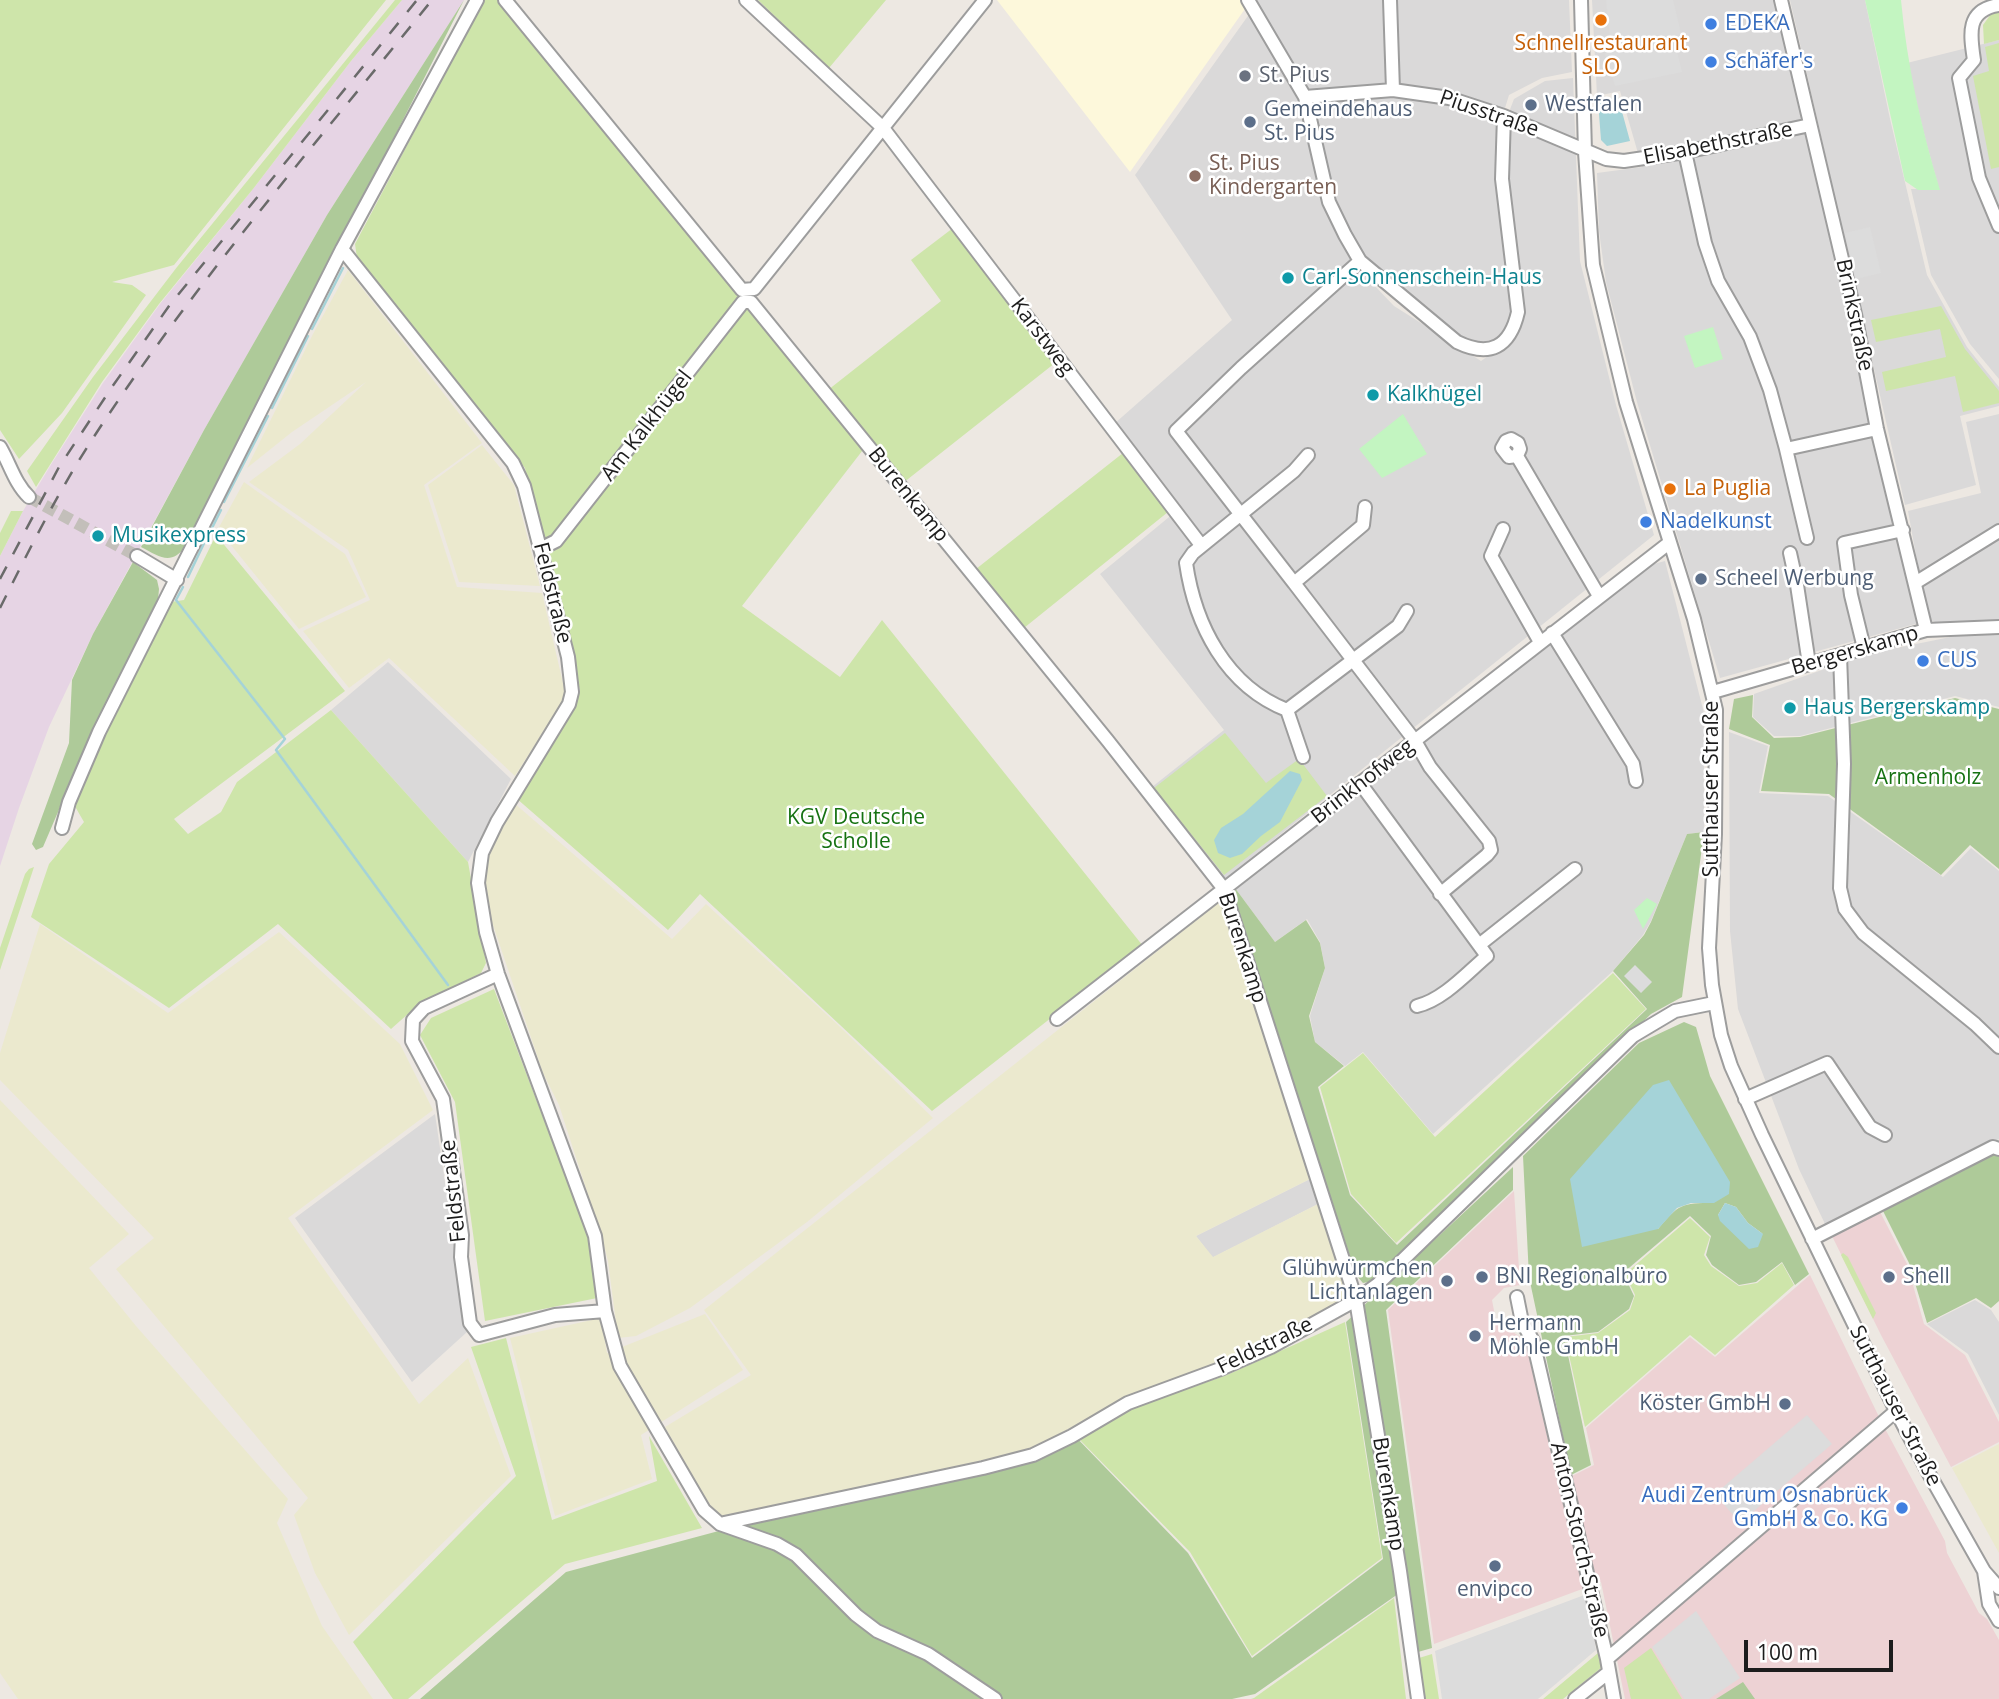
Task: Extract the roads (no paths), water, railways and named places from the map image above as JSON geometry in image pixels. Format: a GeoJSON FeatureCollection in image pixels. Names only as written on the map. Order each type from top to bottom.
{"type":"FeatureCollection","features":[{"type":"Feature","properties":{"kind":"street"},"geometry":{"type":"LineString","coordinates":[[62,828],[69,802],[99,732],[342,249],[477,0]]}},
{"type":"Feature","properties":{"kind":"street","name":"Burenkamp"},"geometry":{"type":"LineString","coordinates":[[505,0],[749,297],[1108,741],[1224,889],[1356,1300],[1390,1504],[1418,1699]]}},
{"type":"Feature","properties":{"kind":"street"},"geometry":{"type":"LineString","coordinates":[[746,0],[883,128]]}},
{"type":"Feature","properties":{"kind":"street","name":"Am Kalkhügel"},"geometry":{"type":"LineString","coordinates":[[542,548],[556,541],[985,0]]}},
{"type":"Feature","properties":{"kind":"street"},"geometry":{"type":"LineString","coordinates":[[1248,0],[1306,97],[1329,202],[1360,261],[1457,342],[1475,350],[1499,345],[1513,331],[1518,312],[1503,178],[1504,116]]}},
{"type":"Feature","properties":{"kind":"street"},"geometry":{"type":"LineString","coordinates":[[1390,0],[1393,90]]}},
{"type":"Feature","properties":{"kind":"street","name":"Sutthauser Straße"},"geometry":{"type":"LineString","coordinates":[[1581,0],[1585,152],[1593,265],[1626,402],[1694,619],[1713,692],[1717,727],[1709,948],[1714,1003],[1721,1035],[1745,1099],[1896,1411],[1984,1570],[1999,1588]]}},
{"type":"Feature","properties":{"kind":"street","name":"Brinkstraße"},"geometry":{"type":"LineString","coordinates":[[1781,0],[1855,314],[1877,429],[1926,630]]}},
{"type":"Feature","properties":{"kind":"street"},"geometry":{"type":"LineString","coordinates":[[1999,5],[1985,9],[1972,23],[1970,33],[1974,60],[1959,78],[1979,178],[1999,226]]}},
{"type":"Feature","properties":{"kind":"street","name":"Piusstraße"},"geometry":{"type":"LineString","coordinates":[[1306,97],[1393,90],[1449,98],[1504,116],[1585,152]]}},
{"type":"Feature","properties":{"kind":"street","name":"Elisabethstraße"},"geometry":{"type":"LineString","coordinates":[[1585,152],[1624,161],[1685,152],[1810,125]]}},
{"type":"Feature","properties":{"kind":"street","name":"Karstweg"},"geometry":{"type":"LineString","coordinates":[[883,128],[1201,545]]}},
{"type":"Feature","properties":{"kind":"street"},"geometry":{"type":"LineString","coordinates":[[1685,152],[1705,243],[1718,281],[1750,337],[1770,390],[1807,538]]}},
{"type":"Feature","properties":{"kind":"street","name":"Feldstraße"},"geometry":{"type":"LineString","coordinates":[[342,249],[513,463],[524,486],[542,548],[568,657],[572,691],[569,704],[497,822],[482,853],[478,883],[486,932],[498,974],[595,1236],[605,1311],[620,1366],[704,1510],[720,1524],[777,1544],[796,1555],[856,1615],[877,1631],[928,1654],[995,1699]]}},
{"type":"Feature","properties":{"kind":"street"},"geometry":{"type":"LineString","coordinates":[[1360,261],[1176,431],[1489,841],[1491,850],[1440,894]]}},
{"type":"Feature","properties":{"kind":"street"},"geometry":{"type":"LineString","coordinates":[[1786,449],[1877,429]]}},
{"type":"Feature","properties":{"kind":"street"},"geometry":{"type":"LineString","coordinates":[[0,447],[14,471],[18,487],[29,497]]}},
{"type":"Feature","properties":{"kind":"street"},"geometry":{"type":"LineString","coordinates":[[1287,710],[1268,703],[1232,674],[1214,647],[1200,617],[1186,563],[1201,545],[1294,471],[1308,455]]}},
{"type":"Feature","properties":{"kind":"street"},"geometry":{"type":"LineString","coordinates":[[1517,456],[1599,596]]}},
{"type":"Feature","properties":{"kind":"street"},"geometry":{"type":"LineString","coordinates":[[1294,583],[1363,526],[1365,507]]}},
{"type":"Feature","properties":{"kind":"street"},"geometry":{"type":"LineString","coordinates":[[1503,529],[1491,556],[1540,642]]}},
{"type":"Feature","properties":{"kind":"street"},"geometry":{"type":"LineString","coordinates":[[1864,648],[1847,575],[1844,543],[1903,530]]}},
{"type":"Feature","properties":{"kind":"street"},"geometry":{"type":"LineString","coordinates":[[1915,583],[1999,531]]}},
{"type":"Feature","properties":{"kind":"street","name":"Brinkhofweg"},"geometry":{"type":"LineString","coordinates":[[1056,1019],[1669,543]]}},
{"type":"Feature","properties":{"kind":"street"},"geometry":{"type":"LineString","coordinates":[[1790,553],[1809,664]]}},
{"type":"Feature","properties":{"kind":"street"},"geometry":{"type":"LineString","coordinates":[[137,556],[177,580]]}},
{"type":"Feature","properties":{"kind":"street"},"geometry":{"type":"LineString","coordinates":[[1287,710],[1398,626],[1407,611]]}},
{"type":"Feature","properties":{"kind":"street","name":"Bergerskamp"},"geometry":{"type":"LineString","coordinates":[[1713,692],[1926,630],[1999,627]]}},
{"type":"Feature","properties":{"kind":"street"},"geometry":{"type":"LineString","coordinates":[[1552,633],[1633,764],[1636,781]]}},
{"type":"Feature","properties":{"kind":"street"},"geometry":{"type":"LineString","coordinates":[[1840,654],[1844,764],[1840,888],[1844,909],[1863,933],[1975,1024],[1999,1047]]}},
{"type":"Feature","properties":{"kind":"street"},"geometry":{"type":"LineString","coordinates":[[1287,710],[1303,757]]}},
{"type":"Feature","properties":{"kind":"street"},"geometry":{"type":"LineString","coordinates":[[1360,783],[1487,956],[1439,995],[1417,1006]]}},
{"type":"Feature","properties":{"kind":"street"},"geometry":{"type":"LineString","coordinates":[[1479,945],[1575,869]]}},
{"type":"Feature","properties":{"kind":"street","name":"Feldstraße"},"geometry":{"type":"LineString","coordinates":[[498,974],[424,1008],[413,1020],[412,1041],[443,1099],[470,1323],[479,1335],[555,1315],[605,1311]]}},
{"type":"Feature","properties":{"kind":"street","name":"Feldstraße"},"geometry":{"type":"LineString","coordinates":[[724,1524],[984,1468],[1032,1455],[1072,1436],[1128,1403],[1271,1347],[1356,1300],[1378,1284],[1633,1036],[1675,1011],[1714,1003]]}},
{"type":"Feature","properties":{"kind":"street"},"geometry":{"type":"LineString","coordinates":[[1745,1099],[1827,1063],[1870,1127],[1885,1135]]}},
{"type":"Feature","properties":{"kind":"street"},"geometry":{"type":"LineString","coordinates":[[1812,1239],[1993,1147],[1999,1149]]}},
{"type":"Feature","properties":{"kind":"street","name":"Anton-Storch-Straße"},"geometry":{"type":"LineString","coordinates":[[1517,1297],[1522,1322],[1533,1341],[1608,1665],[1896,1411]]}},
{"type":"Feature","properties":{"kind":"street","name":"Sutthauser Straße"},"geometry":{"type":"LineString","coordinates":[[1984,1570],[1989,1604],[1999,1621]]}},
{"type":"Feature","properties":{"kind":"street"},"geometry":{"type":"LineString","coordinates":[[1575,1699],[1608,1665]]}},
{"type":"Feature","properties":{"kind":"street"},"geometry":{"type":"LineString","coordinates":[[1608,1665],[1614,1699]]}},
{"type":"Feature","properties":{"kind":"water"},"geometry":{"type":"Polygon","coordinates":[[[1618,97],[1630,141],[1607,146],[1601,140],[1598,101],[1618,97]]]}},
{"type":"Feature","properties":{"kind":"water"},"geometry":{"type":"Polygon","coordinates":[[[1290,771],[1300,774],[1302,780],[1280,822],[1242,854],[1230,858],[1218,853],[1214,840],[1221,828],[1243,814],[1290,771]]]}},
{"type":"Feature","properties":{"kind":"water"},"geometry":{"type":"Polygon","coordinates":[[[1669,1080],[1730,1182],[1729,1194],[1714,1203],[1691,1203],[1677,1208],[1658,1229],[1582,1247],[1570,1179],[1653,1085],[1669,1080]]]}},
{"type":"Feature","properties":{"kind":"water"},"geometry":{"type":"Polygon","coordinates":[[[1725,1203],[1736,1207],[1748,1223],[1763,1234],[1758,1247],[1749,1249],[1720,1221],[1718,1215],[1725,1203]]]}},
{"type":"Feature","properties":{"kind":"waterway"},"geometry":{"type":"LineString","coordinates":[[312,329],[343,268]]}},
{"type":"Feature","properties":{"kind":"waterway"},"geometry":{"type":"LineString","coordinates":[[272,408],[308,336]]}},
{"type":"Feature","properties":{"kind":"waterway"},"geometry":{"type":"LineString","coordinates":[[224,502],[268,416]]}},
{"type":"Feature","properties":{"kind":"waterway"},"geometry":{"type":"LineString","coordinates":[[211,530],[221,510]]}},
{"type":"Feature","properties":{"kind":"waterway"},"geometry":{"type":"LineString","coordinates":[[188,577],[207,537]]}},
{"type":"Feature","properties":{"kind":"waterway"},"geometry":{"type":"LineString","coordinates":[[183,587],[176,600],[285,739],[276,750],[448,985]]}},
{"type":"Feature","properties":{"kind":"tunnel"},"geometry":{"type":"LineString","coordinates":[[29,497],[137,556]]}},
{"type":"Feature","properties":{"kind":"railway"},"geometry":{"type":"LineString","coordinates":[[0,579],[59,467],[169,306],[417,0]]}},
{"type":"Feature","properties":{"kind":"railway"},"geometry":{"type":"LineString","coordinates":[[0,608],[70,475],[135,376],[259,212],[432,0]]}},
{"type":"Feature","properties":{"kind":"place","name":"Schnellrestaurant SLO"},"geometry":{"type":"Point","coordinates":[1601,20]}},
{"type":"Feature","properties":{"kind":"place","name":"EDEKA"},"geometry":{"type":"Point","coordinates":[1711,24]}},
{"type":"Feature","properties":{"kind":"place","name":"Schäfer's"},"geometry":{"type":"Point","coordinates":[1711,62]}},
{"type":"Feature","properties":{"kind":"place","name":"St. Pius"},"geometry":{"type":"Point","coordinates":[1245,76]}},
{"type":"Feature","properties":{"kind":"place","name":"Westfalen"},"geometry":{"type":"Point","coordinates":[1531,105]}},
{"type":"Feature","properties":{"kind":"place","name":"Gemeindehaus St. Pius"},"geometry":{"type":"Point","coordinates":[1250,122]}},
{"type":"Feature","properties":{"kind":"place","name":"St. Pius Kindergarten"},"geometry":{"type":"Point","coordinates":[1195,176]}},
{"type":"Feature","properties":{"kind":"place","name":"Carl-Sonnenschein-Haus"},"geometry":{"type":"Point","coordinates":[1288,278]}},
{"type":"Feature","properties":{"kind":"place","name":"Kalkhügel"},"geometry":{"type":"Point","coordinates":[1373,395]}},
{"type":"Feature","properties":{"kind":"place","name":"La Puglia"},"geometry":{"type":"Point","coordinates":[1670,489]}},
{"type":"Feature","properties":{"kind":"place","name":"Nadelkunst"},"geometry":{"type":"Point","coordinates":[1646,522]}},
{"type":"Feature","properties":{"kind":"place","name":"Musikexpress"},"geometry":{"type":"Point","coordinates":[98,536]}},
{"type":"Feature","properties":{"kind":"place","name":"Scheel Werbung"},"geometry":{"type":"Point","coordinates":[1701,579]}},
{"type":"Feature","properties":{"kind":"place","name":"CUS"},"geometry":{"type":"Point","coordinates":[1923,661]}},
{"type":"Feature","properties":{"kind":"place","name":"Haus Bergerskamp"},"geometry":{"type":"Point","coordinates":[1790,708]}},
{"type":"Feature","properties":{"kind":"place","name":"BNI Regionalbüro"},"geometry":{"type":"Point","coordinates":[1482,1277]}},
{"type":"Feature","properties":{"kind":"place","name":"Shell"},"geometry":{"type":"Point","coordinates":[1889,1277]}},
{"type":"Feature","properties":{"kind":"place","name":"Glühwürmchen Lichtanlagen"},"geometry":{"type":"Point","coordinates":[1447,1281]}},
{"type":"Feature","properties":{"kind":"place","name":"Hermann Möhle GmbH"},"geometry":{"type":"Point","coordinates":[1475,1336]}},
{"type":"Feature","properties":{"kind":"place","name":"Köster GmbH"},"geometry":{"type":"Point","coordinates":[1785,1404]}},
{"type":"Feature","properties":{"kind":"place","name":"Audi Zentrum Osnabrück GmbH & Co. KG"},"geometry":{"type":"Point","coordinates":[1902,1508]}},
{"type":"Feature","properties":{"kind":"place","name":"envipco"},"geometry":{"type":"Point","coordinates":[1495,1566]}},
{"type":"Feature","properties":{"kind":"park label","name":"Armenholz"},"geometry":{"type":"Point","coordinates":[1928,778]}},
{"type":"Feature","properties":{"kind":"park label","name":"KGV Deutsche Scholle"},"geometry":{"type":"Point","coordinates":[856,830]}}]}
